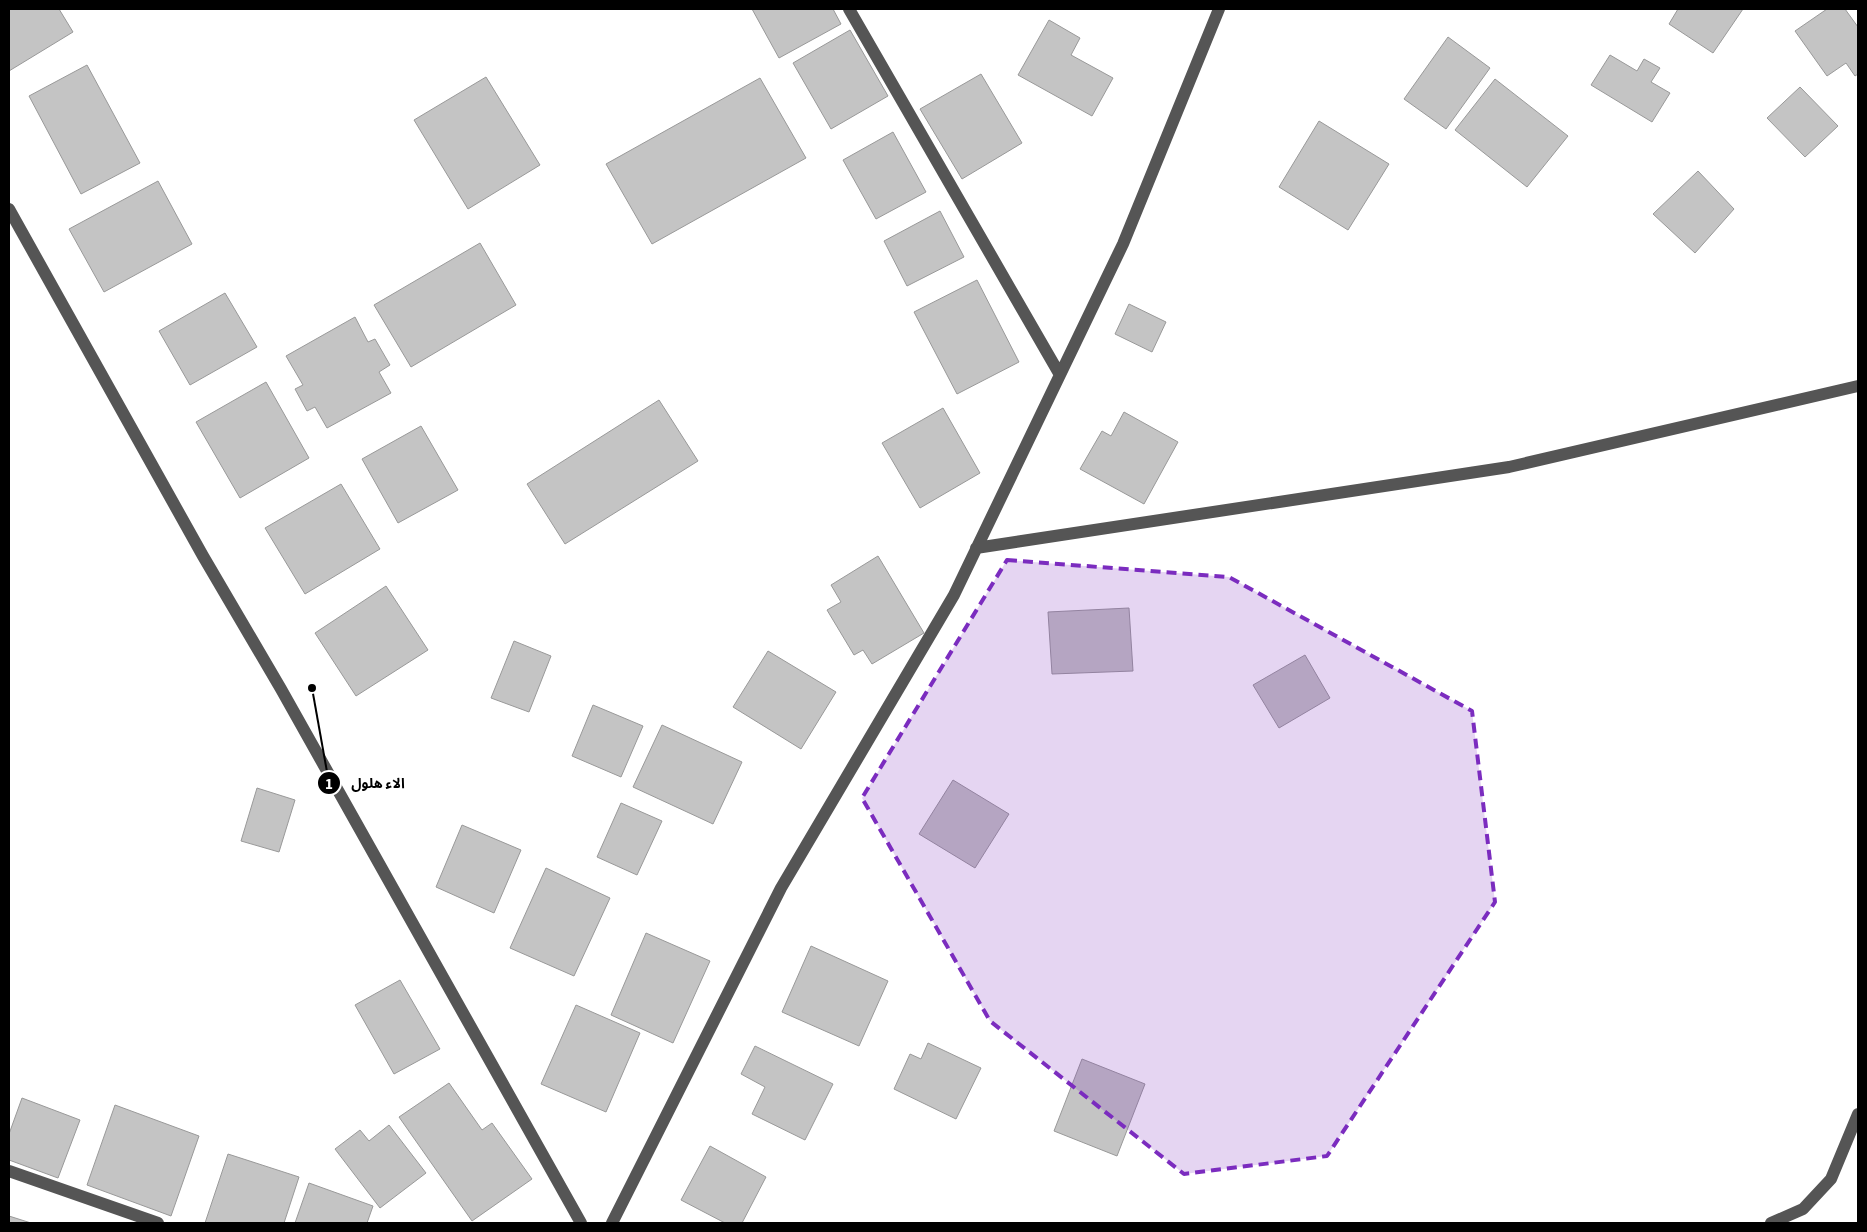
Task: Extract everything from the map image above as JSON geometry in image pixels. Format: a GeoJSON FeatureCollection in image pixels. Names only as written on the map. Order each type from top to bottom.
{"type":"FeatureCollection","features":[{"type":"Feature","properties":{"kind":"street"},"geometry":{"type":"LineString","coordinates":[[849,9],[1060,375]]}},
{"type":"Feature","properties":{"kind":"street"},"geometry":{"type":"LineString","coordinates":[[612,1223],[781,888],[954,596],[1123,244],[1219,9]]}},
{"type":"Feature","properties":{"kind":"street"},"geometry":{"type":"LineString","coordinates":[[9,209],[203,556],[286,697],[581,1223]]}},
{"type":"Feature","properties":{"kind":"street"},"geometry":{"type":"LineString","coordinates":[[976,548],[1509,467],[1858,386]]}},
{"type":"Feature","properties":{"kind":"street"},"geometry":{"type":"LineString","coordinates":[[1771,1223],[1803,1209],[1831,1179],[1858,1114]]}},
{"type":"Feature","properties":{"kind":"street"},"geometry":{"type":"LineString","coordinates":[[9,1171],[158,1223]]}},
{"type":"Feature","properties":{"kind":"highlighted area"},"geometry":{"type":"Polygon","coordinates":[[[1007,560],[1229,577],[1472,711],[1495,902],[1327,1156],[1184,1174],[990,1021],[862,798],[1007,560]]]}},
{"type":"Feature","properties":{"kind":"building"},"geometry":{"type":"Polygon","coordinates":[[[9,9],[59,9],[73,32],[9,71],[9,9]]]}},
{"type":"Feature","properties":{"kind":"building"},"geometry":{"type":"Polygon","coordinates":[[[752,9],[833,9],[841,24],[779,58],[752,9]]]}},
{"type":"Feature","properties":{"kind":"building"},"geometry":{"type":"Polygon","coordinates":[[[1678,9],[1743,9],[1713,53],[1669,24],[1678,9]]]}},
{"type":"Feature","properties":{"kind":"building"},"geometry":{"type":"Polygon","coordinates":[[[1827,9],[1845,9],[1858,27],[1858,74],[1855,76],[1846,63],[1827,76],[1795,31],[1827,9]]]}},
{"type":"Feature","properties":{"kind":"building"},"geometry":{"type":"Polygon","coordinates":[[[1049,20],[1080,38],[1071,55],[1113,78],[1092,116],[1018,75],[1049,20]]]}},
{"type":"Feature","properties":{"kind":"building"},"geometry":{"type":"Polygon","coordinates":[[[850,30],[888,96],[831,129],[793,63],[850,30]]]}},
{"type":"Feature","properties":{"kind":"building"},"geometry":{"type":"Polygon","coordinates":[[[1448,37],[1490,68],[1446,129],[1404,99],[1448,37]]]}},
{"type":"Feature","properties":{"kind":"building"},"geometry":{"type":"Polygon","coordinates":[[[1610,55],[1637,71],[1644,59],[1660,68],[1651,82],[1670,93],[1652,122],[1591,85],[1610,55]]]}},
{"type":"Feature","properties":{"kind":"building"},"geometry":{"type":"Polygon","coordinates":[[[87,65],[140,163],[81,194],[29,96],[87,65]]]}},
{"type":"Feature","properties":{"kind":"building"},"geometry":{"type":"Polygon","coordinates":[[[981,74],[1022,143],[962,179],[920,109],[981,74]]]}},
{"type":"Feature","properties":{"kind":"building"},"geometry":{"type":"Polygon","coordinates":[[[486,77],[540,165],[468,209],[414,120],[486,77]]]}},
{"type":"Feature","properties":{"kind":"building"},"geometry":{"type":"Polygon","coordinates":[[[760,78],[806,158],[652,244],[606,164],[760,78]]]}},
{"type":"Feature","properties":{"kind":"building"},"geometry":{"type":"Polygon","coordinates":[[[1495,79],[1568,136],[1527,187],[1455,130],[1495,79]]]}},
{"type":"Feature","properties":{"kind":"building"},"geometry":{"type":"Polygon","coordinates":[[[1800,87],[1838,126],[1805,157],[1767,118],[1800,87]]]}},
{"type":"Feature","properties":{"kind":"building"},"geometry":{"type":"Polygon","coordinates":[[[1319,121],[1389,164],[1348,230],[1279,187],[1319,121]]]}},
{"type":"Feature","properties":{"kind":"building"},"geometry":{"type":"Polygon","coordinates":[[[893,132],[926,192],[876,219],[843,160],[893,132]]]}},
{"type":"Feature","properties":{"kind":"building"},"geometry":{"type":"Polygon","coordinates":[[[1698,171],[1734,209],[1695,253],[1653,214],[1698,171]]]}},
{"type":"Feature","properties":{"kind":"building"},"geometry":{"type":"Polygon","coordinates":[[[158,181],[192,244],[104,292],[69,229],[158,181]]]}},
{"type":"Feature","properties":{"kind":"building"},"geometry":{"type":"Polygon","coordinates":[[[940,211],[964,257],[907,286],[884,241],[940,211]]]}},
{"type":"Feature","properties":{"kind":"building"},"geometry":{"type":"Polygon","coordinates":[[[480,243],[516,305],[411,367],[374,305],[480,243]]]}},
{"type":"Feature","properties":{"kind":"building"},"geometry":{"type":"Polygon","coordinates":[[[977,280],[1019,362],[957,394],[914,312],[977,280]]]}},
{"type":"Feature","properties":{"kind":"building"},"geometry":{"type":"Polygon","coordinates":[[[225,293],[257,347],[190,385],[159,331],[225,293]]]}},
{"type":"Feature","properties":{"kind":"building"},"geometry":{"type":"Polygon","coordinates":[[[1129,304],[1166,322],[1152,352],[1115,334],[1129,304]]]}},
{"type":"Feature","properties":{"kind":"building"},"geometry":{"type":"Polygon","coordinates":[[[355,317],[368,342],[375,339],[390,365],[379,372],[391,393],[327,428],[315,407],[307,411],[295,389],[303,385],[286,356],[355,317]]]}},
{"type":"Feature","properties":{"kind":"building"},"geometry":{"type":"Polygon","coordinates":[[[266,382],[309,458],[240,498],[196,422],[266,382]]]}},
{"type":"Feature","properties":{"kind":"building"},"geometry":{"type":"Polygon","coordinates":[[[659,400],[698,461],[565,544],[527,484],[659,400]]]}},
{"type":"Feature","properties":{"kind":"building"},"geometry":{"type":"Polygon","coordinates":[[[943,408],[980,473],[920,508],[882,443],[943,408]]]}},
{"type":"Feature","properties":{"kind":"building"},"geometry":{"type":"Polygon","coordinates":[[[1124,412],[1178,442],[1144,504],[1080,469],[1102,431],[1111,436],[1124,412]]]}},
{"type":"Feature","properties":{"kind":"building"},"geometry":{"type":"Polygon","coordinates":[[[421,426],[458,490],[398,523],[362,459],[421,426]]]}},
{"type":"Feature","properties":{"kind":"building"},"geometry":{"type":"Polygon","coordinates":[[[341,484],[380,549],[305,594],[265,528],[341,484]]]}},
{"type":"Feature","properties":{"kind":"building"},"geometry":{"type":"Polygon","coordinates":[[[878,556],[924,633],[872,664],[863,650],[854,655],[827,610],[841,602],[831,585],[878,556]]]}},
{"type":"Feature","properties":{"kind":"building"},"geometry":{"type":"Polygon","coordinates":[[[386,586],[428,650],[356,696],[315,633],[386,586]]]}},
{"type":"Feature","properties":{"kind":"building"},"geometry":{"type":"Polygon","coordinates":[[[1129,608],[1133,671],[1052,674],[1048,612],[1129,608]]]}},
{"type":"Feature","properties":{"kind":"building"},"geometry":{"type":"Polygon","coordinates":[[[514,641],[551,656],[529,712],[491,698],[514,641]]]}},
{"type":"Feature","properties":{"kind":"building"},"geometry":{"type":"Polygon","coordinates":[[[768,651],[836,692],[801,749],[733,707],[768,651]]]}},
{"type":"Feature","properties":{"kind":"building"},"geometry":{"type":"Polygon","coordinates":[[[1305,655],[1330,698],[1279,728],[1253,685],[1305,655]]]}},
{"type":"Feature","properties":{"kind":"building"},"geometry":{"type":"Polygon","coordinates":[[[593,705],[643,726],[621,777],[572,756],[593,705]]]}},
{"type":"Feature","properties":{"kind":"building"},"geometry":{"type":"Polygon","coordinates":[[[662,725],[742,762],[713,824],[633,787],[662,725]]]}},
{"type":"Feature","properties":{"kind":"building"},"geometry":{"type":"Polygon","coordinates":[[[953,780],[1009,814],[975,868],[919,834],[953,780]]]}},
{"type":"Feature","properties":{"kind":"building"},"geometry":{"type":"Polygon","coordinates":[[[257,788],[295,800],[279,852],[241,841],[257,788]]]}},
{"type":"Feature","properties":{"kind":"building"},"geometry":{"type":"Polygon","coordinates":[[[621,803],[662,821],[637,875],[597,857],[621,803]]]}},
{"type":"Feature","properties":{"kind":"building"},"geometry":{"type":"Polygon","coordinates":[[[462,825],[521,850],[494,913],[436,887],[462,825]]]}},
{"type":"Feature","properties":{"kind":"building"},"geometry":{"type":"Polygon","coordinates":[[[546,868],[610,898],[574,976],[510,948],[546,868]]]}},
{"type":"Feature","properties":{"kind":"building"},"geometry":{"type":"Polygon","coordinates":[[[646,933],[710,961],[673,1043],[611,1015],[646,933]]]}},
{"type":"Feature","properties":{"kind":"building"},"geometry":{"type":"Polygon","coordinates":[[[811,946],[888,981],[859,1046],[782,1012],[811,946]]]}},
{"type":"Feature","properties":{"kind":"building"},"geometry":{"type":"Polygon","coordinates":[[[400,980],[440,1049],[394,1074],[355,1005],[400,980]]]}},
{"type":"Feature","properties":{"kind":"building"},"geometry":{"type":"Polygon","coordinates":[[[576,1005],[640,1033],[606,1112],[541,1084],[576,1005]]]}},
{"type":"Feature","properties":{"kind":"building"},"geometry":{"type":"Polygon","coordinates":[[[928,1043],[981,1068],[956,1119],[894,1089],[910,1054],[921,1059],[928,1043]]]}},
{"type":"Feature","properties":{"kind":"building"},"geometry":{"type":"Polygon","coordinates":[[[755,1046],[833,1084],[805,1140],[752,1114],[765,1087],[741,1074],[755,1046]]]}},
{"type":"Feature","properties":{"kind":"building"},"geometry":{"type":"Polygon","coordinates":[[[1082,1059],[1145,1084],[1117,1156],[1054,1131],[1082,1059]]]}},
{"type":"Feature","properties":{"kind":"building"},"geometry":{"type":"Polygon","coordinates":[[[449,1083],[482,1130],[492,1123],[532,1179],[472,1221],[399,1117],[449,1083]]]}},
{"type":"Feature","properties":{"kind":"building"},"geometry":{"type":"Polygon","coordinates":[[[22,1098],[80,1120],[58,1178],[9,1160],[9,1134],[22,1098]]]}},
{"type":"Feature","properties":{"kind":"building"},"geometry":{"type":"Polygon","coordinates":[[[115,1105],[199,1136],[171,1216],[87,1185],[115,1105]]]}},
{"type":"Feature","properties":{"kind":"building"},"geometry":{"type":"Polygon","coordinates":[[[389,1125],[426,1173],[380,1208],[335,1149],[360,1130],[369,1141],[389,1125]]]}},
{"type":"Feature","properties":{"kind":"building"},"geometry":{"type":"Polygon","coordinates":[[[710,1146],[766,1177],[742,1223],[725,1223],[681,1200],[710,1146]]]}},
{"type":"Feature","properties":{"kind":"building"},"geometry":{"type":"Polygon","coordinates":[[[228,1154],[299,1177],[284,1223],[205,1223],[228,1154]]]}},
{"type":"Feature","properties":{"kind":"building"},"geometry":{"type":"Polygon","coordinates":[[[309,1183],[373,1206],[367,1223],[295,1223],[309,1183]]]}},
{"type":"Feature","properties":{"kind":"building"},"geometry":{"type":"Polygon","coordinates":[[[9,1216],[31,1223],[9,1223],[9,1216]]]}},
{"type":"Feature","properties":{"kind":"place","name":"الاء هلول"},"geometry":{"type":"Point","coordinates":[312,688]}}]}
